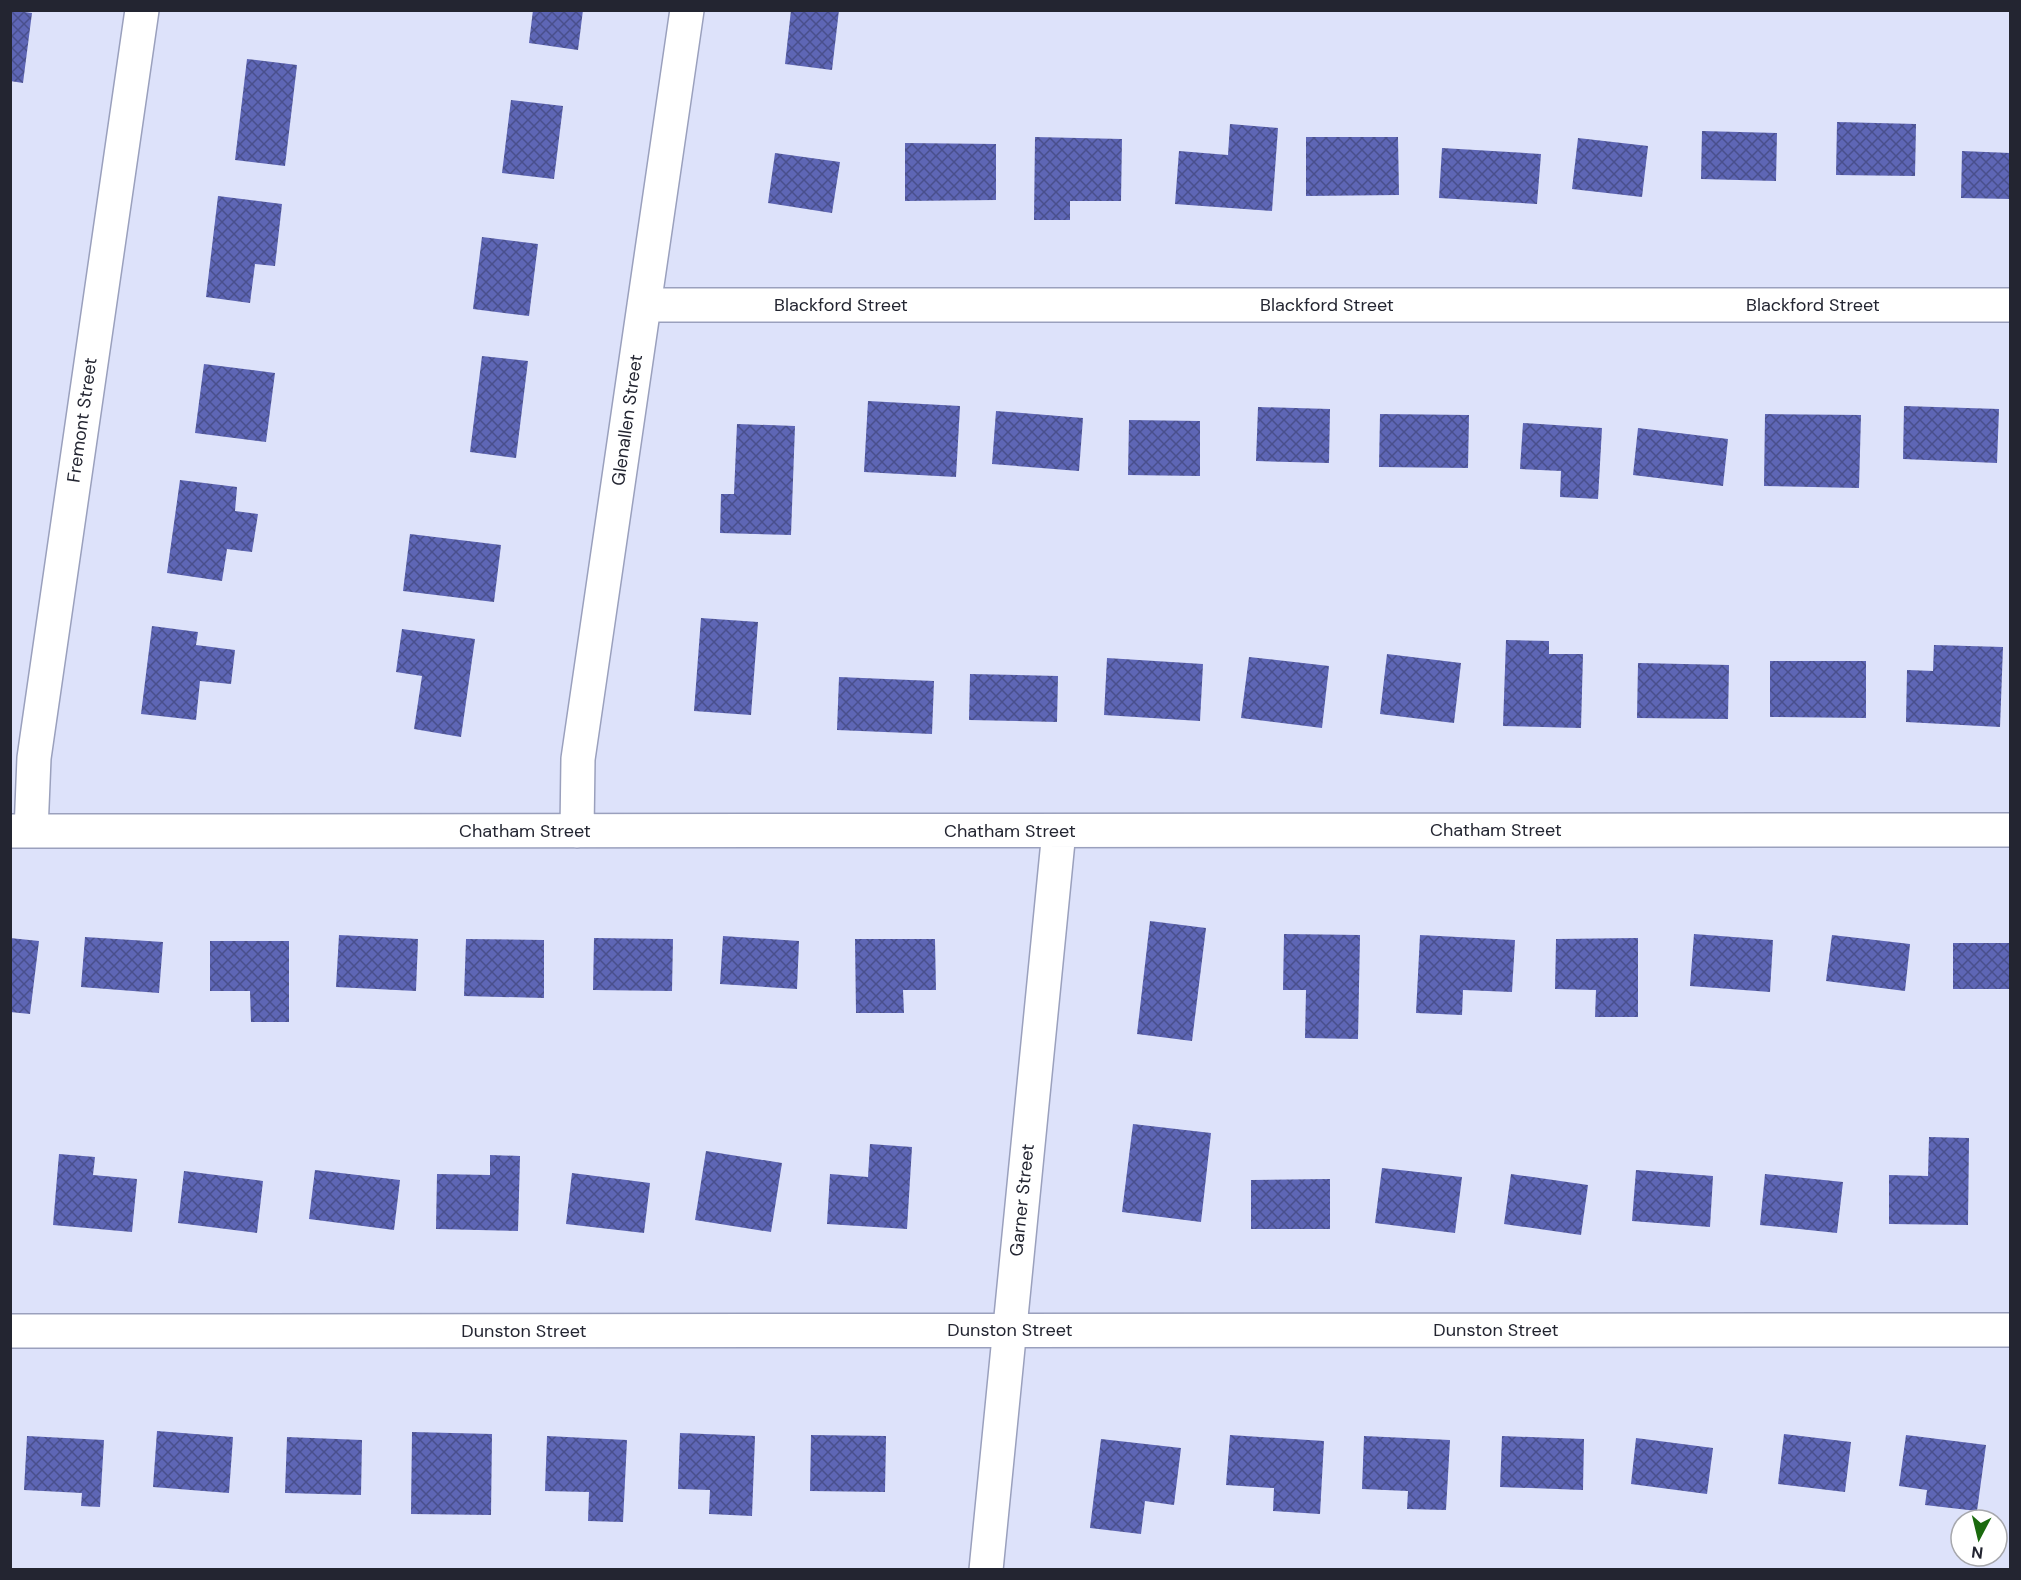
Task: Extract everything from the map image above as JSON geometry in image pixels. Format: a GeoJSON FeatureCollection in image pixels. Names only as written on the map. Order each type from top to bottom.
{"type":"FeatureCollection","features":[{"type":"Feature","properties":{"kind":"street","name":"Fremont Street"},"geometry":{"type":"LineString","coordinates":[[21,831],[34,759],[142,10]]}},
{"type":"Feature","properties":{"kind":"street","name":"Glenallen Street"},"geometry":{"type":"LineString","coordinates":[[577,831],[578,759],[687,10]]}},
{"type":"Feature","properties":{"kind":"street","name":"Blackford Street"},"geometry":{"type":"LineString","coordinates":[[644,305],[2010,305]]}},
{"type":"Feature","properties":{"kind":"street","name":"Chatham Street"},"geometry":{"type":"LineString","coordinates":[[21,831],[2010,830]]}},
{"type":"Feature","properties":{"kind":"street","name":"Garner Street"},"geometry":{"type":"LineString","coordinates":[[986,1569],[1059,831]]}},
{"type":"Feature","properties":{"kind":"street","name":"Dunston Street"},"geometry":{"type":"LineString","coordinates":[[10,1331],[2010,1330]]}},
{"type":"Feature","properties":{"kind":"building"},"geometry":{"type":"Polygon","coordinates":[[[10,10],[32,13],[23,83],[10,81],[10,10]]]}},
{"type":"Feature","properties":{"kind":"building"},"geometry":{"type":"Polygon","coordinates":[[[533,10],[583,10],[578,50],[529,43],[533,10]]]}},
{"type":"Feature","properties":{"kind":"building"},"geometry":{"type":"Polygon","coordinates":[[[791,10],[839,10],[832,70],[785,64],[791,10]]]}},
{"type":"Feature","properties":{"kind":"building"},"geometry":{"type":"Polygon","coordinates":[[[247,59],[297,65],[285,166],[235,160],[247,59]]]}},
{"type":"Feature","properties":{"kind":"building"},"geometry":{"type":"Polygon","coordinates":[[[511,100],[563,106],[554,179],[502,173],[511,100]]]}},
{"type":"Feature","properties":{"kind":"building"},"geometry":{"type":"Polygon","coordinates":[[[1837,122],[1916,124],[1915,176],[1836,175],[1837,122]]]}},
{"type":"Feature","properties":{"kind":"building"},"geometry":{"type":"Polygon","coordinates":[[[1230,124],[1278,128],[1272,211],[1175,204],[1179,151],[1228,155],[1230,124]]]}},
{"type":"Feature","properties":{"kind":"building"},"geometry":{"type":"Polygon","coordinates":[[[1702,131],[1777,133],[1776,181],[1701,179],[1702,131]]]}},
{"type":"Feature","properties":{"kind":"building"},"geometry":{"type":"Polygon","coordinates":[[[1035,137],[1122,139],[1121,201],[1070,201],[1070,220],[1034,220],[1035,137]]]}},
{"type":"Feature","properties":{"kind":"building"},"geometry":{"type":"Polygon","coordinates":[[[1306,137],[1398,137],[1399,195],[1306,196],[1306,137]]]}},
{"type":"Feature","properties":{"kind":"building"},"geometry":{"type":"Polygon","coordinates":[[[1578,138],[1648,146],[1642,197],[1572,189],[1578,138]]]}},
{"type":"Feature","properties":{"kind":"building"},"geometry":{"type":"Polygon","coordinates":[[[905,143],[996,144],[996,200],[905,201],[905,143]]]}},
{"type":"Feature","properties":{"kind":"building"},"geometry":{"type":"Polygon","coordinates":[[[1442,148],[1541,154],[1537,204],[1439,198],[1442,148]]]}},
{"type":"Feature","properties":{"kind":"building"},"geometry":{"type":"Polygon","coordinates":[[[1962,151],[2010,153],[2010,199],[1961,198],[1962,151]]]}},
{"type":"Feature","properties":{"kind":"building"},"geometry":{"type":"Polygon","coordinates":[[[775,153],[840,162],[832,213],[768,203],[775,153]]]}},
{"type":"Feature","properties":{"kind":"building"},"geometry":{"type":"Polygon","coordinates":[[[218,196],[282,204],[275,266],[255,264],[250,303],[206,297],[218,196]]]}},
{"type":"Feature","properties":{"kind":"building"},"geometry":{"type":"Polygon","coordinates":[[[482,237],[538,244],[529,316],[473,309],[482,237]]]}},
{"type":"Feature","properties":{"kind":"building"},"geometry":{"type":"Polygon","coordinates":[[[482,356],[528,361],[516,458],[470,452],[482,356]]]}},
{"type":"Feature","properties":{"kind":"building"},"geometry":{"type":"Polygon","coordinates":[[[204,364],[275,373],[266,442],[195,433],[204,364]]]}},
{"type":"Feature","properties":{"kind":"building"},"geometry":{"type":"Polygon","coordinates":[[[868,401],[960,406],[956,477],[864,472],[868,401]]]}},
{"type":"Feature","properties":{"kind":"building"},"geometry":{"type":"Polygon","coordinates":[[[1904,406],[1999,409],[1997,463],[1903,459],[1904,406]]]}},
{"type":"Feature","properties":{"kind":"building"},"geometry":{"type":"Polygon","coordinates":[[[1258,407],[1330,409],[1329,463],[1256,461],[1258,407]]]}},
{"type":"Feature","properties":{"kind":"building"},"geometry":{"type":"Polygon","coordinates":[[[996,411],[1083,418],[1079,471],[992,464],[996,411]]]}},
{"type":"Feature","properties":{"kind":"building"},"geometry":{"type":"Polygon","coordinates":[[[1380,414],[1469,415],[1468,468],[1379,467],[1380,414]]]}},
{"type":"Feature","properties":{"kind":"building"},"geometry":{"type":"Polygon","coordinates":[[[1765,414],[1861,415],[1859,488],[1764,486],[1765,414]]]}},
{"type":"Feature","properties":{"kind":"building"},"geometry":{"type":"Polygon","coordinates":[[[1129,420],[1200,421],[1200,476],[1128,475],[1129,420]]]}},
{"type":"Feature","properties":{"kind":"building"},"geometry":{"type":"Polygon","coordinates":[[[1523,423],[1602,428],[1598,499],[1560,497],[1561,471],[1520,469],[1523,423]]]}},
{"type":"Feature","properties":{"kind":"building"},"geometry":{"type":"Polygon","coordinates":[[[737,424],[795,426],[791,535],[720,533],[721,494],[734,494],[737,424]]]}},
{"type":"Feature","properties":{"kind":"building"},"geometry":{"type":"Polygon","coordinates":[[[1638,428],[1728,439],[1723,486],[1633,475],[1638,428]]]}},
{"type":"Feature","properties":{"kind":"building"},"geometry":{"type":"Polygon","coordinates":[[[180,480],[237,487],[235,511],[258,514],[252,552],[227,549],[222,581],[167,573],[180,480]]]}},
{"type":"Feature","properties":{"kind":"building"},"geometry":{"type":"Polygon","coordinates":[[[410,534],[501,545],[494,602],[403,591],[410,534]]]}},
{"type":"Feature","properties":{"kind":"building"},"geometry":{"type":"Polygon","coordinates":[[[701,618],[758,622],[751,715],[694,711],[701,618]]]}},
{"type":"Feature","properties":{"kind":"building"},"geometry":{"type":"Polygon","coordinates":[[[152,626],[198,632],[196,645],[235,650],[231,684],[200,681],[196,720],[141,714],[152,626]]]}},
{"type":"Feature","properties":{"kind":"building"},"geometry":{"type":"Polygon","coordinates":[[[402,629],[475,639],[461,737],[414,729],[422,676],[396,672],[402,629]]]}},
{"type":"Feature","properties":{"kind":"building"},"geometry":{"type":"Polygon","coordinates":[[[1506,640],[1549,641],[1549,654],[1583,654],[1581,728],[1503,726],[1506,640]]]}},
{"type":"Feature","properties":{"kind":"building"},"geometry":{"type":"Polygon","coordinates":[[[1934,645],[2003,647],[2000,727],[1906,722],[1907,670],[1933,671],[1934,645]]]}},
{"type":"Feature","properties":{"kind":"building"},"geometry":{"type":"Polygon","coordinates":[[[1387,654],[1461,663],[1454,723],[1380,714],[1387,654]]]}},
{"type":"Feature","properties":{"kind":"building"},"geometry":{"type":"Polygon","coordinates":[[[1249,657],[1329,666],[1322,728],[1241,718],[1249,657]]]}},
{"type":"Feature","properties":{"kind":"building"},"geometry":{"type":"Polygon","coordinates":[[[1107,658],[1203,664],[1200,721],[1104,715],[1107,658]]]}},
{"type":"Feature","properties":{"kind":"building"},"geometry":{"type":"Polygon","coordinates":[[[1770,661],[1866,661],[1866,718],[1770,717],[1770,661]]]}},
{"type":"Feature","properties":{"kind":"building"},"geometry":{"type":"Polygon","coordinates":[[[1638,663],[1729,665],[1728,719],[1637,718],[1638,663]]]}},
{"type":"Feature","properties":{"kind":"building"},"geometry":{"type":"Polygon","coordinates":[[[970,674],[1058,676],[1057,722],[969,720],[970,674]]]}},
{"type":"Feature","properties":{"kind":"building"},"geometry":{"type":"Polygon","coordinates":[[[839,677],[934,681],[932,734],[837,730],[839,677]]]}},
{"type":"Feature","properties":{"kind":"building"},"geometry":{"type":"Polygon","coordinates":[[[1150,921],[1206,928],[1192,1041],[1137,1034],[1150,921]]]}},
{"type":"Feature","properties":{"kind":"building"},"geometry":{"type":"Polygon","coordinates":[[[1284,934],[1360,935],[1358,1039],[1305,1038],[1306,990],[1283,990],[1284,934]]]}},
{"type":"Feature","properties":{"kind":"building"},"geometry":{"type":"Polygon","coordinates":[[[1694,934],[1773,940],[1770,992],[1690,986],[1694,934]]]}},
{"type":"Feature","properties":{"kind":"building"},"geometry":{"type":"Polygon","coordinates":[[[339,935],[418,939],[416,991],[336,987],[339,935]]]}},
{"type":"Feature","properties":{"kind":"building"},"geometry":{"type":"Polygon","coordinates":[[[1420,935],[1515,940],[1512,992],[1463,990],[1462,1015],[1416,1013],[1420,935]]]}},
{"type":"Feature","properties":{"kind":"building"},"geometry":{"type":"Polygon","coordinates":[[[1832,935],[1910,944],[1905,991],[1826,981],[1832,935]]]}},
{"type":"Feature","properties":{"kind":"building"},"geometry":{"type":"Polygon","coordinates":[[[723,936],[799,941],[797,989],[720,984],[723,936]]]}},
{"type":"Feature","properties":{"kind":"building"},"geometry":{"type":"Polygon","coordinates":[[[85,937],[163,942],[159,993],[81,987],[85,937]]]}},
{"type":"Feature","properties":{"kind":"building"},"geometry":{"type":"Polygon","coordinates":[[[10,938],[39,941],[30,1014],[10,1012],[10,938]]]}},
{"type":"Feature","properties":{"kind":"building"},"geometry":{"type":"Polygon","coordinates":[[[594,938],[673,939],[672,991],[593,990],[594,938]]]}},
{"type":"Feature","properties":{"kind":"building"},"geometry":{"type":"Polygon","coordinates":[[[1638,938],[1638,1017],[1595,1017],[1596,990],[1555,989],[1556,939],[1638,938]]]}},
{"type":"Feature","properties":{"kind":"building"},"geometry":{"type":"Polygon","coordinates":[[[466,939],[544,940],[544,998],[464,996],[466,939]]]}},
{"type":"Feature","properties":{"kind":"building"},"geometry":{"type":"Polygon","coordinates":[[[855,939],[935,939],[936,990],[903,990],[904,1013],[856,1013],[855,939]]]}},
{"type":"Feature","properties":{"kind":"building"},"geometry":{"type":"Polygon","coordinates":[[[210,941],[289,941],[289,1022],[251,1022],[250,991],[210,991],[210,941]]]}},
{"type":"Feature","properties":{"kind":"building"},"geometry":{"type":"Polygon","coordinates":[[[1953,943],[2010,943],[2010,989],[1953,989],[1953,943]]]}},
{"type":"Feature","properties":{"kind":"building"},"geometry":{"type":"Polygon","coordinates":[[[1133,1124],[1211,1133],[1201,1222],[1122,1212],[1133,1124]]]}},
{"type":"Feature","properties":{"kind":"building"},"geometry":{"type":"Polygon","coordinates":[[[1929,1137],[1969,1138],[1968,1225],[1889,1224],[1889,1175],[1928,1176],[1929,1137]]]}},
{"type":"Feature","properties":{"kind":"building"},"geometry":{"type":"Polygon","coordinates":[[[870,1144],[912,1147],[907,1229],[827,1224],[830,1174],[868,1177],[870,1144]]]}},
{"type":"Feature","properties":{"kind":"building"},"geometry":{"type":"Polygon","coordinates":[[[706,1151],[782,1163],[771,1232],[695,1220],[706,1151]]]}},
{"type":"Feature","properties":{"kind":"building"},"geometry":{"type":"Polygon","coordinates":[[[59,1154],[95,1157],[93,1175],[137,1179],[132,1232],[53,1225],[59,1154]]]}},
{"type":"Feature","properties":{"kind":"building"},"geometry":{"type":"Polygon","coordinates":[[[490,1155],[520,1156],[518,1231],[436,1229],[437,1174],[490,1175],[490,1155]]]}},
{"type":"Feature","properties":{"kind":"building"},"geometry":{"type":"Polygon","coordinates":[[[1382,1168],[1462,1177],[1455,1233],[1375,1223],[1382,1168]]]}},
{"type":"Feature","properties":{"kind":"building"},"geometry":{"type":"Polygon","coordinates":[[[315,1170],[400,1180],[394,1230],[309,1219],[315,1170]]]}},
{"type":"Feature","properties":{"kind":"building"},"geometry":{"type":"Polygon","coordinates":[[[1636,1170],[1713,1176],[1710,1227],[1632,1221],[1636,1170]]]}},
{"type":"Feature","properties":{"kind":"building"},"geometry":{"type":"Polygon","coordinates":[[[184,1171],[263,1181],[257,1233],[178,1223],[184,1171]]]}},
{"type":"Feature","properties":{"kind":"building"},"geometry":{"type":"Polygon","coordinates":[[[572,1173],[650,1183],[644,1233],[566,1224],[572,1173]]]}},
{"type":"Feature","properties":{"kind":"building"},"geometry":{"type":"Polygon","coordinates":[[[1511,1174],[1588,1185],[1581,1235],[1504,1224],[1511,1174]]]}},
{"type":"Feature","properties":{"kind":"building"},"geometry":{"type":"Polygon","coordinates":[[[1765,1174],[1843,1182],[1837,1233],[1760,1225],[1765,1174]]]}},
{"type":"Feature","properties":{"kind":"building"},"geometry":{"type":"Polygon","coordinates":[[[1330,1179],[1330,1229],[1251,1229],[1251,1180],[1330,1179]]]}},
{"type":"Feature","properties":{"kind":"building"},"geometry":{"type":"Polygon","coordinates":[[[157,1431],[233,1437],[229,1493],[153,1487],[157,1431]]]}},
{"type":"Feature","properties":{"kind":"building"},"geometry":{"type":"Polygon","coordinates":[[[412,1432],[492,1434],[491,1515],[411,1514],[412,1432]]]}},
{"type":"Feature","properties":{"kind":"building"},"geometry":{"type":"Polygon","coordinates":[[[680,1433],[755,1436],[752,1516],[709,1514],[710,1490],[678,1489],[680,1433]]]}},
{"type":"Feature","properties":{"kind":"building"},"geometry":{"type":"Polygon","coordinates":[[[1784,1434],[1851,1442],[1845,1492],[1778,1484],[1784,1434]]]}},
{"type":"Feature","properties":{"kind":"building"},"geometry":{"type":"Polygon","coordinates":[[[811,1435],[886,1436],[885,1492],[810,1491],[811,1435]]]}},
{"type":"Feature","properties":{"kind":"building"},"geometry":{"type":"Polygon","coordinates":[[[1230,1435],[1324,1441],[1320,1514],[1273,1511],[1274,1488],[1226,1485],[1230,1435]]]}},
{"type":"Feature","properties":{"kind":"building"},"geometry":{"type":"Polygon","coordinates":[[[1906,1435],[1986,1445],[1977,1508],[1925,1505],[1927,1490],[1899,1486],[1906,1435]]]}},
{"type":"Feature","properties":{"kind":"building"},"geometry":{"type":"Polygon","coordinates":[[[27,1436],[104,1440],[100,1507],[81,1506],[82,1493],[24,1490],[27,1436]]]}},
{"type":"Feature","properties":{"kind":"building"},"geometry":{"type":"Polygon","coordinates":[[[547,1436],[627,1440],[623,1522],[588,1521],[589,1492],[545,1491],[547,1436]]]}},
{"type":"Feature","properties":{"kind":"building"},"geometry":{"type":"Polygon","coordinates":[[[1364,1436],[1450,1440],[1446,1510],[1407,1509],[1408,1491],[1362,1489],[1364,1436]]]}},
{"type":"Feature","properties":{"kind":"building"},"geometry":{"type":"Polygon","coordinates":[[[1502,1436],[1584,1439],[1583,1490],[1500,1487],[1502,1436]]]}},
{"type":"Feature","properties":{"kind":"building"},"geometry":{"type":"Polygon","coordinates":[[[287,1437],[362,1440],[361,1495],[285,1493],[287,1437]]]}},
{"type":"Feature","properties":{"kind":"building"},"geometry":{"type":"Polygon","coordinates":[[[1636,1438],[1713,1448],[1707,1494],[1631,1484],[1636,1438]]]}},
{"type":"Feature","properties":{"kind":"building"},"geometry":{"type":"Polygon","coordinates":[[[1101,1439],[1181,1448],[1174,1505],[1145,1501],[1141,1534],[1090,1528],[1101,1439]]]}}]}
